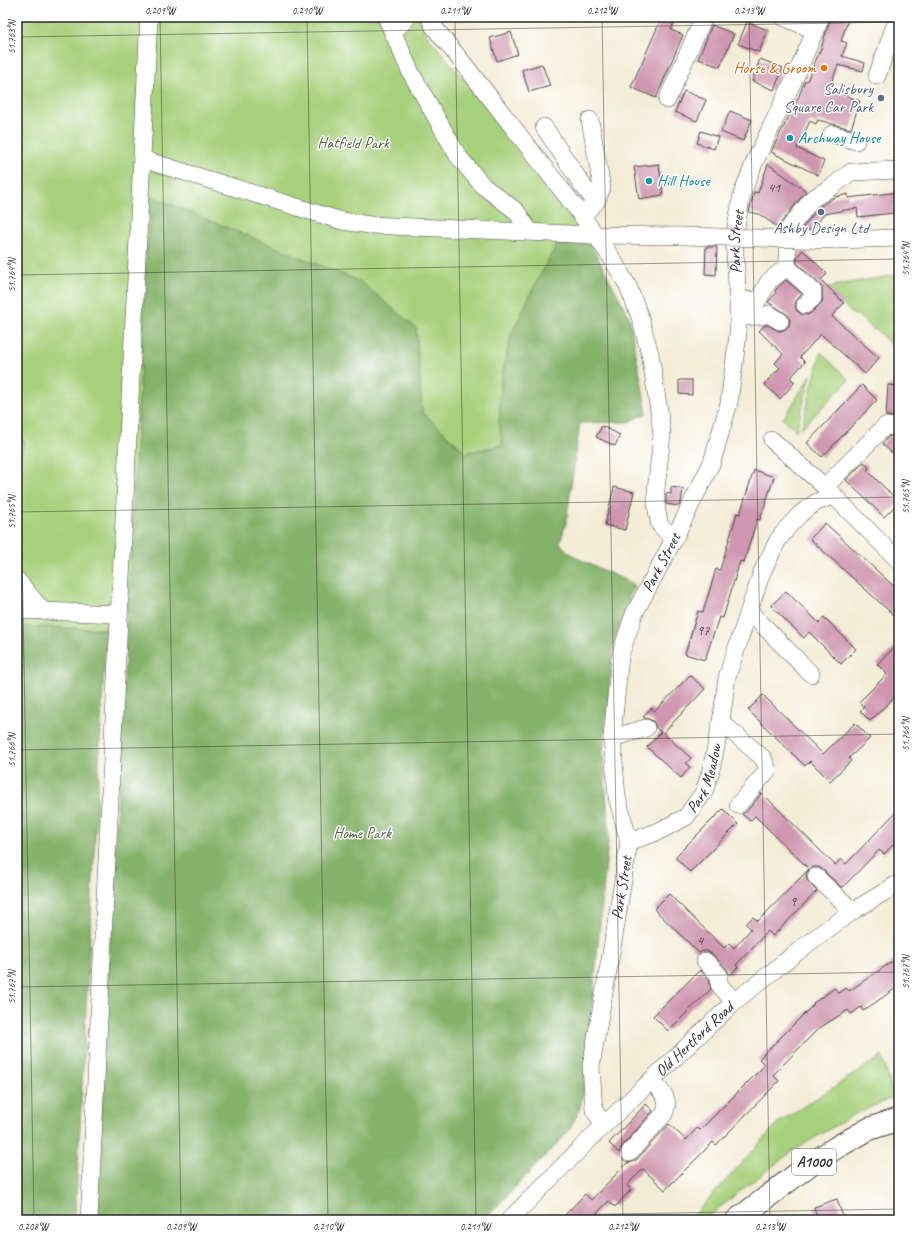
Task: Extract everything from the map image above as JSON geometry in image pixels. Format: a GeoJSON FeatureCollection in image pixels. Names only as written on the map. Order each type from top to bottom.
{"type":"FeatureCollection","features":[{"type":"Feature","properties":{"kind":"main road","name":"A1000"},"geometry":{"type":"LineString","coordinates":[[737,1220],[808,1165],[869,1129],[899,1119]]}},
{"type":"Feature","properties":{"kind":"street"},"geometry":{"type":"LineString","coordinates":[[89,1220],[149,17]]}},
{"type":"Feature","properties":{"kind":"street"},"geometry":{"type":"LineString","coordinates":[[408,17],[389,24],[411,73],[458,156],[483,186],[516,211],[530,232]]}},
{"type":"Feature","properties":{"kind":"street"},"geometry":{"type":"LineString","coordinates":[[429,17],[434,27],[582,216],[611,257],[628,286],[640,317],[650,354],[662,435],[656,490],[656,504],[660,525],[674,539]]}},
{"type":"Feature","properties":{"kind":"street"},"geometry":{"type":"LineString","coordinates":[[668,100],[704,17]]}},
{"type":"Feature","properties":{"kind":"street"},"geometry":{"type":"LineString","coordinates":[[783,17],[818,24]]}},
{"type":"Feature","properties":{"kind":"street","name":"Park Street"},"geometry":{"type":"LineString","coordinates":[[604,1124],[594,1110],[591,1066],[629,842],[617,797],[612,738],[620,656],[634,614],[674,539],[712,462],[729,403],[738,334],[734,238],[742,194],[818,24]]}},
{"type":"Feature","properties":{"kind":"street"},"geometry":{"type":"LineString","coordinates":[[877,76],[894,28]]}},
{"type":"Feature","properties":{"kind":"street"},"geometry":{"type":"LineString","coordinates":[[582,216],[596,202],[602,188],[590,120]]}},
{"type":"Feature","properties":{"kind":"street"},"geometry":{"type":"LineString","coordinates":[[544,127],[583,186],[596,202]]}},
{"type":"Feature","properties":{"kind":"street"},"geometry":{"type":"LineString","coordinates":[[832,134],[856,141]]}},
{"type":"Feature","properties":{"kind":"street"},"geometry":{"type":"LineString","coordinates":[[142,159],[342,221],[370,225],[594,235],[835,240],[899,238]]}},
{"type":"Feature","properties":{"kind":"street"},"geometry":{"type":"LineString","coordinates":[[805,305],[813,298],[812,291],[787,267],[788,230],[812,199],[833,186],[851,172],[899,170]]}},
{"type":"Feature","properties":{"kind":"street"},"geometry":{"type":"LineString","coordinates":[[738,309],[758,300],[769,281],[787,267]]}},
{"type":"Feature","properties":{"kind":"street"},"geometry":{"type":"LineString","coordinates":[[738,309],[760,316],[769,314],[780,321]]}},
{"type":"Feature","properties":{"kind":"street"},"geometry":{"type":"LineString","coordinates":[[830,491],[885,426],[899,427]]}},
{"type":"Feature","properties":{"kind":"street"},"geometry":{"type":"LineString","coordinates":[[772,440],[830,491],[899,561]]}},
{"type":"Feature","properties":{"kind":"street","name":"Park Meadow"},"geometry":{"type":"LineString","coordinates":[[629,842],[657,832],[686,818],[704,792],[711,770],[721,722],[727,677],[762,572],[778,540],[788,527],[800,514],[830,491]]}},
{"type":"Feature","properties":{"kind":"street"},"geometry":{"type":"LineString","coordinates":[[17,580],[43,611]]}},
{"type":"Feature","properties":{"kind":"street"},"geometry":{"type":"LineString","coordinates":[[17,610],[119,614]]}},
{"type":"Feature","properties":{"kind":"street"},"geometry":{"type":"LineString","coordinates":[[749,611],[811,674]]}},
{"type":"Feature","properties":{"kind":"street","name":"Park Meadow"},"geometry":{"type":"LineString","coordinates":[[721,722],[763,758],[768,770],[738,805]]}},
{"type":"Feature","properties":{"kind":"street"},"geometry":{"type":"LineString","coordinates":[[612,738],[646,728]]}},
{"type":"Feature","properties":{"kind":"street"},"geometry":{"type":"LineString","coordinates":[[816,877],[853,911]]}},
{"type":"Feature","properties":{"kind":"street","name":"Old Hertford Road"},"geometry":{"type":"LineString","coordinates":[[510,1220],[604,1124],[734,1002],[815,938],[853,911],[899,883]]}},
{"type":"Feature","properties":{"kind":"street"},"geometry":{"type":"LineString","coordinates":[[705,961],[719,975],[719,984],[734,1002]]}},
{"type":"Feature","properties":{"kind":"street"},"geometry":{"type":"LineString","coordinates":[[629,1153],[664,1114],[667,1108],[667,1102],[664,1094],[651,1080]]}},
{"type":"Feature","properties":{"kind":"green space","name":"Hatfield Park"},"geometry":{"type":"Polygon","coordinates":[[[17,17],[421,17],[426,34],[581,221],[591,245],[557,244],[511,335],[499,424],[503,445],[466,453],[422,412],[416,328],[127,630],[17,626],[17,17]]]}},
{"type":"Feature","properties":{"kind":"green space","name":"Home Park"},"geometry":{"type":"Polygon","coordinates":[[[150,196],[361,282],[416,328],[422,412],[466,453],[503,445],[499,424],[501,381],[511,335],[557,244],[591,245],[629,316],[647,413],[628,422],[580,423],[566,523],[560,543],[568,552],[581,560],[634,584],[613,645],[603,753],[609,833],[583,1095],[579,1111],[569,1131],[484,1220],[95,1220],[150,196]]]}},
{"type":"Feature","properties":{"kind":"green space"},"geometry":{"type":"Polygon","coordinates":[[[894,275],[899,276],[899,344],[891,345],[876,329],[874,330],[858,315],[852,314],[827,287],[894,275]]]}},
{"type":"Feature","properties":{"kind":"green space"},"geometry":{"type":"Polygon","coordinates":[[[821,352],[849,380],[801,429],[821,352]]]}},
{"type":"Feature","properties":{"kind":"green space"},"geometry":{"type":"Polygon","coordinates":[[[811,375],[796,431],[783,419],[811,375]]]}},
{"type":"Feature","properties":{"kind":"green space"},"geometry":{"type":"Polygon","coordinates":[[[17,436],[25,442],[17,466],[17,436]]]}},
{"type":"Feature","properties":{"kind":"green space"},"geometry":{"type":"Polygon","coordinates":[[[17,626],[106,630],[75,1220],[17,1220],[17,626]]]}},
{"type":"Feature","properties":{"kind":"green space"},"geometry":{"type":"Polygon","coordinates":[[[882,1056],[894,1097],[855,1114],[794,1150],[704,1220],[690,1220],[778,1123],[882,1056]]]}},
{"type":"Feature","properties":{"kind":"building"},"geometry":{"type":"Polygon","coordinates":[[[662,17],[675,20],[671,30],[683,35],[656,98],[631,87],[662,17]]]}},
{"type":"Feature","properties":{"kind":"building"},"geometry":{"type":"Polygon","coordinates":[[[831,17],[849,17],[841,41],[847,43],[842,56],[865,63],[863,71],[838,65],[829,89],[860,101],[851,129],[818,120],[816,124],[810,121],[797,148],[824,161],[818,175],[771,152],[799,96],[805,80],[807,81],[821,48],[831,17]]]}},
{"type":"Feature","properties":{"kind":"building"},"geometry":{"type":"Polygon","coordinates":[[[747,22],[768,30],[759,52],[738,44],[747,22]]]}},
{"type":"Feature","properties":{"kind":"building"},"geometry":{"type":"Polygon","coordinates":[[[712,25],[734,34],[720,67],[698,59],[712,25]]]}},
{"type":"Feature","properties":{"kind":"building"},"geometry":{"type":"Polygon","coordinates":[[[511,32],[518,54],[497,61],[490,38],[511,32]]]}},
{"type":"Feature","properties":{"kind":"building"},"geometry":{"type":"Polygon","coordinates":[[[760,59],[783,68],[774,90],[752,81],[760,59]]]}},
{"type":"Feature","properties":{"kind":"building"},"geometry":{"type":"Polygon","coordinates":[[[542,64],[550,86],[529,92],[522,70],[542,64]]]}},
{"type":"Feature","properties":{"kind":"building"},"geometry":{"type":"Polygon","coordinates":[[[684,91],[706,100],[697,121],[675,112],[684,91]]]}},
{"type":"Feature","properties":{"kind":"building"},"geometry":{"type":"Polygon","coordinates":[[[730,111],[752,120],[743,141],[721,132],[730,111]]]}},
{"type":"Feature","properties":{"kind":"building"},"geometry":{"type":"Polygon","coordinates":[[[701,131],[718,137],[714,149],[697,143],[701,131]]]}},
{"type":"Feature","properties":{"kind":"building","name":"Hill House"},"geometry":{"type":"Polygon","coordinates":[[[659,164],[663,195],[639,199],[634,167],[659,164]]]}},
{"type":"Feature","properties":{"kind":"building"},"geometry":{"type":"Polygon","coordinates":[[[768,164],[806,191],[780,224],[779,228],[759,214],[749,212],[754,192],[758,193],[768,164]]]}},
{"type":"Feature","properties":{"kind":"building"},"geometry":{"type":"Polygon","coordinates":[[[899,192],[899,207],[893,208],[894,213],[858,217],[857,208],[824,214],[813,229],[806,229],[803,227],[819,207],[835,197],[848,194],[848,198],[899,192]]]}},
{"type":"Feature","properties":{"kind":"building"},"geometry":{"type":"Polygon","coordinates":[[[706,247],[717,247],[716,275],[705,274],[706,247]]]}},
{"type":"Feature","properties":{"kind":"building"},"geometry":{"type":"Polygon","coordinates":[[[803,250],[827,274],[821,280],[844,303],[832,316],[879,358],[865,374],[821,334],[800,357],[805,362],[790,378],[795,382],[780,399],[764,384],[780,368],[775,363],[783,354],[759,331],[767,325],[779,331],[784,330],[789,326],[789,316],[768,302],[776,293],[775,291],[777,288],[786,280],[802,294],[796,301],[795,307],[801,314],[807,315],[811,313],[822,302],[822,287],[797,263],[797,257],[803,250]]]}},
{"type":"Feature","properties":{"kind":"building"},"geometry":{"type":"Polygon","coordinates":[[[679,380],[692,380],[692,395],[679,394],[679,380]]]}},
{"type":"Feature","properties":{"kind":"building"},"geometry":{"type":"Polygon","coordinates":[[[862,385],[877,400],[822,457],[807,443],[862,385]]]}},
{"type":"Feature","properties":{"kind":"building"},"geometry":{"type":"Polygon","coordinates":[[[888,385],[899,386],[898,417],[886,416],[888,385]]]}},
{"type":"Feature","properties":{"kind":"building"},"geometry":{"type":"Polygon","coordinates":[[[602,426],[620,435],[615,446],[596,437],[602,426]]]}},
{"type":"Feature","properties":{"kind":"building"},"geometry":{"type":"Polygon","coordinates":[[[889,436],[892,436],[899,443],[899,459],[882,444],[889,436]]]}},
{"type":"Feature","properties":{"kind":"building"},"geometry":{"type":"Polygon","coordinates":[[[864,462],[869,468],[867,470],[899,502],[884,517],[846,480],[864,462]]]}},
{"type":"Feature","properties":{"kind":"building"},"geometry":{"type":"Polygon","coordinates":[[[754,470],[774,477],[760,520],[757,519],[744,562],[740,561],[723,618],[719,617],[705,660],[685,654],[698,611],[703,612],[716,569],[720,570],[737,513],[740,514],[754,470]]]}},
{"type":"Feature","properties":{"kind":"building"},"geometry":{"type":"Polygon","coordinates":[[[614,487],[634,492],[625,530],[605,525],[614,487]]]}},
{"type":"Feature","properties":{"kind":"building"},"geometry":{"type":"Polygon","coordinates":[[[671,487],[683,489],[679,506],[666,504],[666,493],[671,494],[671,487]]]}},
{"type":"Feature","properties":{"kind":"building"},"geometry":{"type":"Polygon","coordinates":[[[825,523],[899,591],[899,620],[810,539],[825,523]]]}},
{"type":"Feature","properties":{"kind":"building"},"geometry":{"type":"Polygon","coordinates":[[[786,591],[819,623],[824,617],[856,649],[841,664],[809,632],[804,638],[771,606],[786,591]]]}},
{"type":"Feature","properties":{"kind":"building"},"geometry":{"type":"Polygon","coordinates":[[[899,643],[899,693],[870,721],[860,711],[864,707],[859,702],[887,674],[877,664],[899,643]]]}},
{"type":"Feature","properties":{"kind":"building"},"geometry":{"type":"Polygon","coordinates":[[[690,675],[705,689],[663,733],[691,758],[686,764],[690,767],[681,778],[647,747],[661,732],[656,728],[653,721],[643,717],[651,708],[655,711],[690,675]]]}},
{"type":"Feature","properties":{"kind":"building"},"geometry":{"type":"Polygon","coordinates":[[[763,695],[823,754],[855,723],[870,738],[849,758],[851,761],[830,781],[810,761],[805,766],[748,710],[763,695]]]}},
{"type":"Feature","properties":{"kind":"building"},"geometry":{"type":"Polygon","coordinates":[[[762,793],[835,865],[841,859],[846,864],[899,809],[899,839],[884,854],[879,850],[842,888],[819,867],[813,867],[809,870],[806,874],[807,880],[817,891],[773,936],[768,931],[736,965],[738,967],[730,975],[726,968],[712,954],[707,951],[699,953],[654,909],[669,894],[724,948],[729,943],[734,948],[751,929],[746,924],[753,917],[758,921],[809,869],[755,816],[750,821],[742,814],[746,812],[762,793]]]}},
{"type":"Feature","properties":{"kind":"building"},"geometry":{"type":"Polygon","coordinates":[[[723,809],[738,824],[690,872],[675,857],[723,809]]]}},
{"type":"Feature","properties":{"kind":"building"},"geometry":{"type":"Polygon","coordinates":[[[899,957],[899,986],[863,1011],[861,1007],[851,1014],[848,1010],[818,1029],[773,1075],[779,1081],[716,1145],[713,1142],[665,1190],[643,1169],[627,1185],[631,1190],[615,1207],[609,1201],[590,1220],[560,1220],[585,1194],[591,1200],[627,1163],[636,1160],[669,1124],[686,1140],[697,1128],[700,1130],[765,1065],[759,1059],[814,1004],[813,1003],[835,988],[838,993],[846,988],[849,991],[899,957]]]}},
{"type":"Feature","properties":{"kind":"building"},"geometry":{"type":"Polygon","coordinates":[[[700,970],[709,979],[711,989],[668,1031],[653,1016],[700,970]]]}},
{"type":"Feature","properties":{"kind":"building"},"geometry":{"type":"Polygon","coordinates":[[[646,1104],[653,1111],[622,1146],[619,1153],[609,1143],[646,1104]]]}},
{"type":"Feature","properties":{"kind":"building"},"geometry":{"type":"Polygon","coordinates":[[[837,1199],[844,1220],[818,1220],[814,1207],[837,1199]]]}},
{"type":"Feature","properties":{"kind":"place","name":"Horse & Groom"},"geometry":{"type":"Point","coordinates":[824,68]}},
{"type":"Feature","properties":{"kind":"place","name":"Salisbury Square Car Park"},"geometry":{"type":"Point","coordinates":[881,98]}},
{"type":"Feature","properties":{"kind":"place","name":"Archway House"},"geometry":{"type":"Point","coordinates":[790,138]}},
{"type":"Feature","properties":{"kind":"place","name":"Hill House"},"geometry":{"type":"Point","coordinates":[649,181]}},
{"type":"Feature","properties":{"kind":"place","name":"Ashby Design Ltd"},"geometry":{"type":"Point","coordinates":[821,212]}}]}
